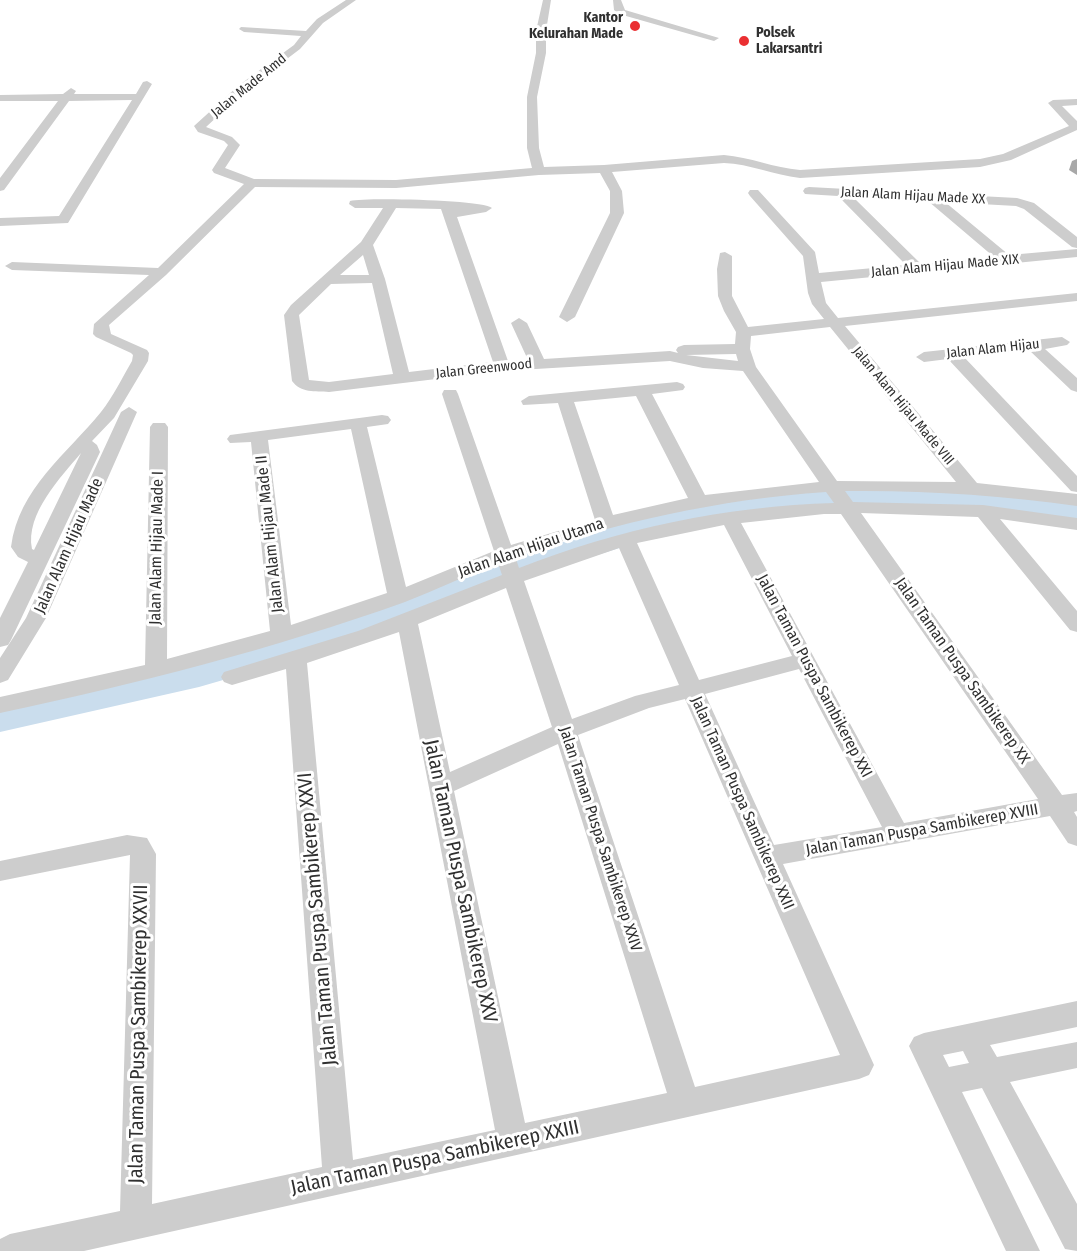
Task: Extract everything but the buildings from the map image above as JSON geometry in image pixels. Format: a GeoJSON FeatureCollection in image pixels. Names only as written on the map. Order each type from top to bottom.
{"type":"FeatureCollection","features":[{"type":"Feature","properties":{"kind":"main road"},"geometry":{"type":"LineString","coordinates":[[1077,164],[1077,170]]}},
{"type":"Feature","properties":{"kind":"street","name":"Jalan Made Amd"},"geometry":{"type":"LineString","coordinates":[[252,183],[218,170],[234,145],[228,139],[202,130],[200,126],[242,88],[297,47],[330,12],[352,0]]}},
{"type":"Feature","properties":{"kind":"street"},"geometry":{"type":"LineString","coordinates":[[539,171],[533,147],[532,97],[541,53],[547,0]]}},
{"type":"Feature","properties":{"kind":"street"},"geometry":{"type":"LineString","coordinates":[[617,0],[619,10],[622,12],[714,38]]}},
{"type":"Feature","properties":{"kind":"street"},"geometry":{"type":"LineString","coordinates":[[244,29],[307,34]]}},
{"type":"Feature","properties":{"kind":"street"},"geometry":{"type":"LineString","coordinates":[[0,187],[77,83]]}},
{"type":"Feature","properties":{"kind":"street"},"geometry":{"type":"LineString","coordinates":[[0,222],[63,220],[147,84]]}},
{"type":"Feature","properties":{"kind":"street"},"geometry":{"type":"LineString","coordinates":[[0,98],[139,97]]}},
{"type":"Feature","properties":{"kind":"street"},"geometry":{"type":"LineString","coordinates":[[1077,102],[1053,103],[1077,127]]}},
{"type":"Feature","properties":{"kind":"street"},"geometry":{"type":"LineString","coordinates":[[39,560],[26,553],[21,547],[21,531],[40,495],[119,397],[142,356],[136,349],[101,334],[102,324],[161,272],[252,183],[396,184],[539,171],[604,169],[732,159],[778,172],[800,174],[960,166],[1007,157],[1065,130],[1077,127]]}},
{"type":"Feature","properties":{"kind":"street"},"geometry":{"type":"LineString","coordinates":[[567,317],[617,213],[616,191],[604,169]]}},
{"type":"Feature","properties":{"kind":"street","name":"Jalan Alam Hijau Made XX"},"geometry":{"type":"LineString","coordinates":[[809,191],[1017,202],[1029,206],[1077,244]]}},
{"type":"Feature","properties":{"kind":"street","name":"Jalan Alam Hijau Made VIII"},"geometry":{"type":"LineString","coordinates":[[754,193],[810,255],[814,293],[819,304],[971,488]]}},
{"type":"Feature","properties":{"kind":"street"},"geometry":{"type":"LineString","coordinates":[[842,193],[917,268]]}},
{"type":"Feature","properties":{"kind":"street"},"geometry":{"type":"LineString","coordinates":[[931,197],[1006,260]]}},
{"type":"Feature","properties":{"kind":"street"},"geometry":{"type":"LineString","coordinates":[[355,204],[448,209],[502,366]]}},
{"type":"Feature","properties":{"kind":"street"},"geometry":{"type":"LineString","coordinates":[[329,280],[366,245],[391,206]]}},
{"type":"Feature","properties":{"kind":"street"},"geometry":{"type":"LineString","coordinates":[[366,245],[378,279],[402,378]]}},
{"type":"Feature","properties":{"kind":"street","name":"Jalan Alam Hijau Made XIX"},"geometry":{"type":"LineString","coordinates":[[813,278],[1077,253]]}},
{"type":"Feature","properties":{"kind":"street"},"geometry":{"type":"LineString","coordinates":[[725,256],[723,288],[726,306],[744,332],[742,350]]}},
{"type":"Feature","properties":{"kind":"street"},"geometry":{"type":"LineString","coordinates":[[12,266],[161,272]]}},
{"type":"Feature","properties":{"kind":"street"},"geometry":{"type":"LineString","coordinates":[[329,280],[378,279]]}},
{"type":"Feature","properties":{"kind":"street","name":"Jalan Greenwood"},"geometry":{"type":"LineString","coordinates":[[329,280],[291,315],[300,381],[304,385],[316,387],[538,363],[670,356],[703,363],[748,368]]}},
{"type":"Feature","properties":{"kind":"street"},"geometry":{"type":"LineString","coordinates":[[744,332],[1074,301]]}},
{"type":"Feature","properties":{"kind":"street"},"geometry":{"type":"LineString","coordinates":[[519,323],[538,363]]}},
{"type":"Feature","properties":{"kind":"street","name":"Jalan Alam Hijau"},"geometry":{"type":"LineString","coordinates":[[924,357],[1062,342]]}},
{"type":"Feature","properties":{"kind":"street"},"geometry":{"type":"LineString","coordinates":[[1032,345],[1077,387]]}},
{"type":"Feature","properties":{"kind":"street","name":"Jalan Greenwood"},"geometry":{"type":"LineString","coordinates":[[670,356],[676,351],[686,349],[742,350]]}},
{"type":"Feature","properties":{"kind":"street","name":"Jalan Taman Puspa Sambikerep XX"},"geometry":{"type":"LineString","coordinates":[[742,350],[748,368],[1066,804],[1077,836]]}},
{"type":"Feature","properties":{"kind":"street"},"geometry":{"type":"LineString","coordinates":[[952,354],[1077,487]]}},
{"type":"Feature","properties":{"kind":"street"},"geometry":{"type":"LineString","coordinates":[[528,401],[677,387]]}},
{"type":"Feature","properties":{"kind":"street"},"geometry":{"type":"LineString","coordinates":[[642,391],[699,501]]}},
{"type":"Feature","properties":{"kind":"street","name":"Jalan Taman Puspa Sambikerep XXIV"},"geometry":{"type":"LineString","coordinates":[[450,394],[565,731],[685,1103]]}},
{"type":"Feature","properties":{"kind":"street"},"geometry":{"type":"LineString","coordinates":[[564,399],[606,523]]}},
{"type":"Feature","properties":{"kind":"street","name":"Jalan Alam Hijau Made"},"geometry":{"type":"LineString","coordinates":[[0,675],[36,618],[129,412]]}},
{"type":"Feature","properties":{"kind":"street"},"geometry":{"type":"LineString","coordinates":[[236,438],[382,420]]}},
{"type":"Feature","properties":{"kind":"street"},"geometry":{"type":"LineString","coordinates":[[358,424],[398,597]]}},
{"type":"Feature","properties":{"kind":"street","name":"Jalan Alam Hijau Made I"},"geometry":{"type":"LineString","coordinates":[[156,669],[159,427]]}},
{"type":"Feature","properties":{"kind":"street","name":"Jalan Alam Hijau Made II"},"geometry":{"type":"LineString","coordinates":[[259,436],[281,633]]}},
{"type":"Feature","properties":{"kind":"street"},"geometry":{"type":"LineString","coordinates":[[0,640],[91,452],[91,449],[82,442]]}},
{"type":"Feature","properties":{"kind":"street","name":"Jalan Alam Hijau Utama"},"geometry":{"type":"LineString","coordinates":[[0,705],[156,669],[398,597],[509,567],[606,523],[699,501],[745,494],[843,499],[971,488],[1077,500]]}},
{"type":"Feature","properties":{"kind":"street"},"geometry":{"type":"LineString","coordinates":[[232,677],[296,660],[407,621],[509,567],[575,555],[626,541],[730,519],[843,499],[1029,515],[1077,524]]}},
{"type":"Feature","properties":{"kind":"street"},"geometry":{"type":"LineString","coordinates":[[983,511],[1077,625]]}},
{"type":"Feature","properties":{"kind":"street","name":"Jalan Taman Puspa Sambikerep XXI"},"geometry":{"type":"LineString","coordinates":[[730,519],[898,834]]}},
{"type":"Feature","properties":{"kind":"street","name":"Jalan Taman Puspa Sambikerep XXII"},"geometry":{"type":"LineString","coordinates":[[626,541],[859,1065]]}},
{"type":"Feature","properties":{"kind":"street","name":"Jalan Taman Puspa Sambikerep XXV"},"geometry":{"type":"LineString","coordinates":[[407,621],[513,1141]]}},
{"type":"Feature","properties":{"kind":"street","name":"Jalan Taman Puspa Sambikerep XXVI"},"geometry":{"type":"LineString","coordinates":[[296,660],[339,1179]]}},
{"type":"Feature","properties":{"kind":"street"},"geometry":{"type":"LineString","coordinates":[[441,786],[565,731],[643,702],[805,660]]}},
{"type":"Feature","properties":{"kind":"street","name":"Jalan Taman Puspa Sambikerep XVIII"},"geometry":{"type":"LineString","coordinates":[[766,857],[1066,804]]}},
{"type":"Feature","properties":{"kind":"street","name":"Jalan Taman Puspa Sambikerep XXVII"},"geometry":{"type":"LineString","coordinates":[[0,871],[127,845],[138,845],[143,854],[136,1224]]}},
{"type":"Feature","properties":{"kind":"street"},"geometry":{"type":"LineString","coordinates":[[1023,1251],[924,1046],[1077,1014]]}},
{"type":"Feature","properties":{"kind":"street"},"geometry":{"type":"LineString","coordinates":[[970,1036],[1077,1237]]}},
{"type":"Feature","properties":{"kind":"street"},"geometry":{"type":"LineString","coordinates":[[941,1082],[1077,1055]]}},
{"type":"Feature","properties":{"kind":"street","name":"Jalan Taman Puspa Sambikerep XXIII"},"geometry":{"type":"LineString","coordinates":[[10,1251],[859,1065]]}},
{"type":"Feature","properties":{"kind":"waterway"},"geometry":{"type":"LineString","coordinates":[[0,718],[199,674],[341,633],[495,575],[678,519],[825,499],[984,500],[1077,511]]}},
{"type":"Feature","properties":{"kind":"place","name":"Kantor Kelurahan Made"},"geometry":{"type":"Point","coordinates":[635,26]}},
{"type":"Feature","properties":{"kind":"place","name":"Polsek Lakarsantri"},"geometry":{"type":"Point","coordinates":[744,41]}}]}
